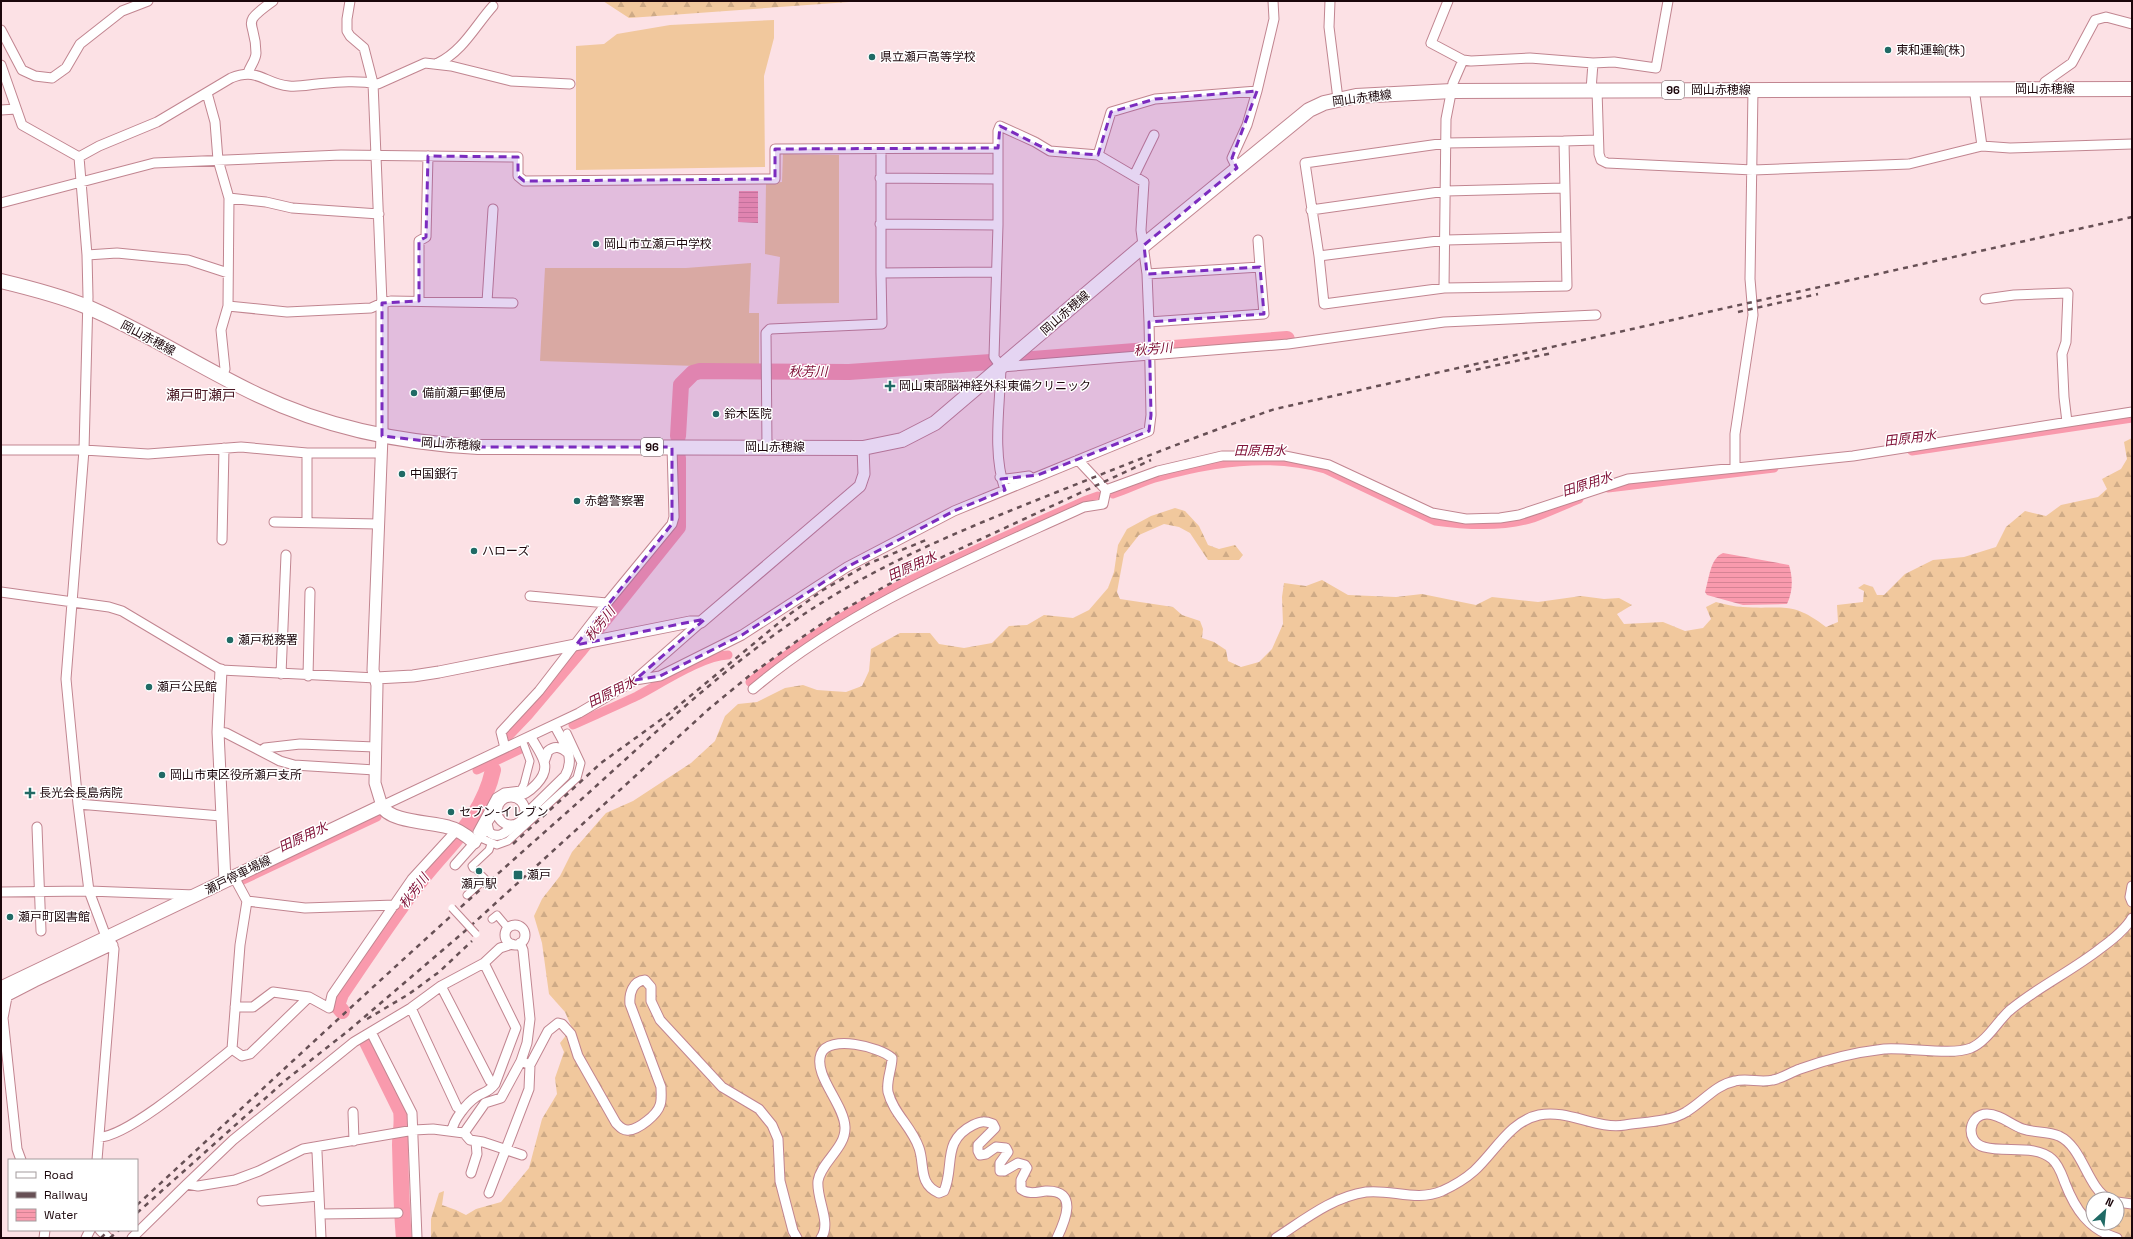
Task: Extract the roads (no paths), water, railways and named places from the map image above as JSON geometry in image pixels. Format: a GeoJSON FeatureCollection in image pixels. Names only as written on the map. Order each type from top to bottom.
{"type":"FeatureCollection","features":[{"type":"Feature","properties":{"kind":"main road","name":"岡山赤穂線"},"geometry":{"type":"LineString","coordinates":[[1,281],[37,290],[86,307],[124,324],[222,377],[292,410],[345,427],[382,436],[421,443],[478,447],[863,448],[902,440],[935,423],[1144,245],[1309,110],[1324,103],[1356,96],[1452,91],[1974,88],[2132,89]]}},
{"type":"Feature","properties":{"kind":"main road"},"geometry":{"type":"LineString","coordinates":[[382,806],[384,810],[393,816],[448,827],[472,836]]}},
{"type":"Feature","properties":{"kind":"main road","name":"瀬戸停車場線"},"geometry":{"type":"LineString","coordinates":[[3,995],[33,978],[111,941],[229,879],[382,806]]}},
{"type":"Feature","properties":{"kind":"street"},"geometry":{"type":"LineString","coordinates":[[1,30],[22,70],[35,76],[52,78],[66,68],[80,44],[122,11],[148,1]]}},
{"type":"Feature","properties":{"kind":"street"},"geometry":{"type":"LineString","coordinates":[[248,74],[256,52],[251,19],[256,13],[273,1]]}},
{"type":"Feature","properties":{"kind":"street"},"geometry":{"type":"LineString","coordinates":[[350,1],[347,31],[350,36],[364,48],[373,83],[378,157],[382,303],[382,436],[373,670],[376,678],[375,770],[378,796],[382,806],[505,748],[532,737],[635,680],[860,486],[864,474],[863,448]]}},
{"type":"Feature","properties":{"kind":"street"},"geometry":{"type":"LineString","coordinates":[[1238,168],[1232,158],[1247,125],[1257,91],[1274,19],[1272,1]]}},
{"type":"Feature","properties":{"kind":"street"},"geometry":{"type":"LineString","coordinates":[[1330,1],[1329,27],[1338,100]]}},
{"type":"Feature","properties":{"kind":"street"},"geometry":{"type":"LineString","coordinates":[[1448,1],[1431,43],[1463,60],[1530,58],[1593,63],[1614,62],[1656,68],[1668,1]]}},
{"type":"Feature","properties":{"kind":"street"},"geometry":{"type":"LineString","coordinates":[[438,63],[453,54],[493,6]]}},
{"type":"Feature","properties":{"kind":"street"},"geometry":{"type":"LineString","coordinates":[[2042,89],[2045,82],[2072,63],[2095,20],[2106,17],[2132,24]]}},
{"type":"Feature","properties":{"kind":"street"},"geometry":{"type":"LineString","coordinates":[[1444,288],[1446,240],[1446,119],[1452,91],[1463,60]]}},
{"type":"Feature","properties":{"kind":"street"},"geometry":{"type":"LineString","coordinates":[[79,157],[99,146],[157,122],[231,78],[248,74],[291,87],[347,81],[378,84],[425,63],[438,63],[511,81],[570,84]]}},
{"type":"Feature","properties":{"kind":"street"},"geometry":{"type":"LineString","coordinates":[[1593,63],[1598,140],[1601,160],[1607,163],[1753,170],[1909,164],[1982,146],[2010,148],[2132,144]]}},
{"type":"Feature","properties":{"kind":"street"},"geometry":{"type":"LineString","coordinates":[[1,66],[22,125],[79,157]]}},
{"type":"Feature","properties":{"kind":"street"},"geometry":{"type":"LineString","coordinates":[[1974,88],[1982,146]]}},
{"type":"Feature","properties":{"kind":"street"},"geometry":{"type":"LineString","coordinates":[[1735,468],[1735,434],[1753,315],[1750,279],[1753,170],[1753,90]]}},
{"type":"Feature","properties":{"kind":"street"},"geometry":{"type":"LineString","coordinates":[[1098,155],[1111,112],[1155,99],[1257,91]]}},
{"type":"Feature","properties":{"kind":"street"},"geometry":{"type":"LineString","coordinates":[[207,93],[210,98],[215,122],[218,160],[229,198],[228,306],[221,330],[225,369],[222,377]]}},
{"type":"Feature","properties":{"kind":"street"},"geometry":{"type":"LineString","coordinates":[[1,110],[16,109]]}},
{"type":"Feature","properties":{"kind":"street"},"geometry":{"type":"LineString","coordinates":[[635,680],[660,676],[742,635],[847,566],[954,511],[1005,490],[1038,475],[1149,431],[1151,415],[1149,355],[1150,322],[1147,274],[1141,230],[1144,182],[1098,155],[1050,152],[1035,142],[1000,126],[998,131],[998,225],[994,357],[1001,367],[998,456],[1000,477],[1005,490]]}},
{"type":"Feature","properties":{"kind":"street"},"geometry":{"type":"LineString","coordinates":[[1134,176],[1154,135]]}},
{"type":"Feature","properties":{"kind":"street"},"geometry":{"type":"LineString","coordinates":[[1564,141],[1567,286],[1444,288],[1324,304],[1319,256],[1305,163],[1446,143],[1598,140]]}},
{"type":"Feature","properties":{"kind":"street"},"geometry":{"type":"LineString","coordinates":[[1,203],[154,163],[341,155],[378,157],[518,157],[518,176],[524,181],[775,179],[775,149],[998,148]]}},
{"type":"Feature","properties":{"kind":"street"},"geometry":{"type":"LineString","coordinates":[[767,447],[766,333],[770,329],[882,324],[880,224],[881,149]]}},
{"type":"Feature","properties":{"kind":"street"},"geometry":{"type":"LineString","coordinates":[[419,301],[419,241],[426,237],[428,156]]}},
{"type":"Feature","properties":{"kind":"street"},"geometry":{"type":"LineString","coordinates":[[79,157],[87,255],[88,297],[86,307],[84,450],[66,679],[78,804],[89,891],[105,934],[111,941],[97,1159]]}},
{"type":"Feature","properties":{"kind":"street"},"geometry":{"type":"LineString","coordinates":[[880,178],[998,179]]}},
{"type":"Feature","properties":{"kind":"street"},"geometry":{"type":"LineString","coordinates":[[1312,210],[1446,191],[1564,188]]}},
{"type":"Feature","properties":{"kind":"street"},"geometry":{"type":"LineString","coordinates":[[229,198],[292,208],[379,214]]}},
{"type":"Feature","properties":{"kind":"street"},"geometry":{"type":"LineString","coordinates":[[487,302],[493,209]]}},
{"type":"Feature","properties":{"kind":"street"},"geometry":{"type":"LineString","coordinates":[[880,224],[998,225]]}},
{"type":"Feature","properties":{"kind":"street"},"geometry":{"type":"LineString","coordinates":[[1319,256],[1446,240],[1566,237]]}},
{"type":"Feature","properties":{"kind":"street"},"geometry":{"type":"LineString","coordinates":[[1150,322],[1264,314],[1258,240]]}},
{"type":"Feature","properties":{"kind":"street"},"geometry":{"type":"LineString","coordinates":[[87,255],[117,253],[188,260],[228,273]]}},
{"type":"Feature","properties":{"kind":"street"},"geometry":{"type":"LineString","coordinates":[[1147,274],[1260,267]]}},
{"type":"Feature","properties":{"kind":"street"},"geometry":{"type":"LineString","coordinates":[[881,273],[996,272]]}},
{"type":"Feature","properties":{"kind":"street"},"geometry":{"type":"LineString","coordinates":[[1985,299],[2014,295],[2068,292],[2066,342],[2062,354],[2067,422]]}},
{"type":"Feature","properties":{"kind":"street"},"geometry":{"type":"LineString","coordinates":[[228,306],[287,312],[371,308],[382,303],[419,301],[513,303]]}},
{"type":"Feature","properties":{"kind":"street"},"geometry":{"type":"LineString","coordinates":[[1001,367],[1288,344],[1444,322],[1596,315]]}},
{"type":"Feature","properties":{"kind":"street"},"geometry":{"type":"LineString","coordinates":[[1106,490],[1158,471],[1222,456],[1285,456],[1329,464],[1432,513],[1466,519],[1500,518],[1519,515],[1628,479],[1853,456],[2132,412]]}},
{"type":"Feature","properties":{"kind":"street"},"geometry":{"type":"LineString","coordinates":[[1,450],[84,450],[148,454],[241,447],[306,453],[381,453]]}},
{"type":"Feature","properties":{"kind":"street"},"geometry":{"type":"LineString","coordinates":[[505,748],[501,732],[522,711],[672,524],[674,517],[672,447]]}},
{"type":"Feature","properties":{"kind":"street"},"geometry":{"type":"LineString","coordinates":[[222,540],[224,448]]}},
{"type":"Feature","properties":{"kind":"street"},"geometry":{"type":"LineString","coordinates":[[306,453],[307,522]]}},
{"type":"Feature","properties":{"kind":"street"},"geometry":{"type":"LineString","coordinates":[[1078,460],[1106,490]]}},
{"type":"Feature","properties":{"kind":"street"},"geometry":{"type":"LineString","coordinates":[[1000,477],[1006,479],[1038,475]]}},
{"type":"Feature","properties":{"kind":"street"},"geometry":{"type":"LineString","coordinates":[[753,690],[800,652],[870,609],[906,589],[1084,507],[1103,504],[1106,490]]}},
{"type":"Feature","properties":{"kind":"street"},"geometry":{"type":"LineString","coordinates":[[274,522],[378,524]]}},
{"type":"Feature","properties":{"kind":"street"},"geometry":{"type":"LineString","coordinates":[[281,674],[286,555]]}},
{"type":"Feature","properties":{"kind":"street"},"geometry":{"type":"LineString","coordinates":[[1,592],[109,607],[122,611],[221,670],[308,676],[376,678],[413,676],[690,622],[701,622]]}},
{"type":"Feature","properties":{"kind":"street"},"geometry":{"type":"LineString","coordinates":[[308,676],[310,592]]}},
{"type":"Feature","properties":{"kind":"street"},"geometry":{"type":"LineString","coordinates":[[530,596],[607,604]]}},
{"type":"Feature","properties":{"kind":"street"},"geometry":{"type":"LineString","coordinates":[[221,670],[218,732],[221,816],[229,879],[247,901],[305,908],[394,905]]}},
{"type":"Feature","properties":{"kind":"street"},"geometry":{"type":"LineString","coordinates":[[532,737],[544,762],[545,770],[538,783],[522,796],[507,797],[498,807],[488,820],[487,829],[491,834],[498,836],[520,820],[565,776],[571,762],[554,726]]}},
{"type":"Feature","properties":{"kind":"street"},"geometry":{"type":"LineString","coordinates":[[218,732],[226,733],[280,761],[294,765],[375,770]]}},
{"type":"Feature","properties":{"kind":"street"},"geometry":{"type":"LineString","coordinates":[[472,836],[497,846],[508,841],[577,778],[581,763],[566,733]]}},
{"type":"Feature","properties":{"kind":"street"},"geometry":{"type":"LineString","coordinates":[[261,751],[265,748],[300,744],[375,747]]}},
{"type":"Feature","properties":{"kind":"street"},"geometry":{"type":"LineString","coordinates":[[455,865],[496,797],[504,792],[521,790],[530,761],[524,745]]}},
{"type":"Feature","properties":{"kind":"street"},"geometry":{"type":"LineString","coordinates":[[544,762],[548,751],[554,747],[562,748],[568,753]]}},
{"type":"Feature","properties":{"kind":"street"},"geometry":{"type":"LineString","coordinates":[[515,797],[524,805],[520,820]]}},
{"type":"Feature","properties":{"kind":"street"},"geometry":{"type":"LineString","coordinates":[[78,804],[221,816]]}},
{"type":"Feature","properties":{"kind":"street"},"geometry":{"type":"LineString","coordinates":[[498,807],[498,815],[504,822],[520,820]]}},
{"type":"Feature","properties":{"kind":"street"},"geometry":{"type":"LineString","coordinates":[[37,827],[41,931]]}},
{"type":"Feature","properties":{"kind":"street"},"geometry":{"type":"LineString","coordinates":[[235,1007],[253,1007],[273,992],[309,997],[329,1008],[332,995],[412,879],[472,836],[487,829]]}},
{"type":"Feature","properties":{"kind":"street"},"geometry":{"type":"LineString","coordinates":[[474,868],[472,866],[489,850],[491,844]]}},
{"type":"Feature","properties":{"kind":"street"},"geometry":{"type":"LineString","coordinates":[[467,895],[485,879],[482,876]]}},
{"type":"Feature","properties":{"kind":"street"},"geometry":{"type":"LineString","coordinates":[[2132,886],[2130,897],[2132,902]]}},
{"type":"Feature","properties":{"kind":"street"},"geometry":{"type":"LineString","coordinates":[[1,892],[89,891],[187,893],[197,895]]}},
{"type":"Feature","properties":{"kind":"street"},"geometry":{"type":"LineString","coordinates":[[99,1137],[117,1133],[137,1122],[232,1049],[235,1007],[247,901]]}},
{"type":"Feature","properties":{"kind":"street"},"geometry":{"type":"LineString","coordinates":[[452,908],[476,934]]}},
{"type":"Feature","properties":{"kind":"street"},"geometry":{"type":"LineString","coordinates":[[464,1133],[486,1103],[501,1098],[521,1061],[527,1043],[530,1019],[524,950],[516,944],[506,932],[497,915],[492,919]]}},
{"type":"Feature","properties":{"kind":"street"},"geometry":{"type":"LineString","coordinates":[[1276,1238],[1333,1202],[1353,1195],[1384,1192],[1415,1197],[1440,1192],[1473,1172],[1506,1134],[1522,1123],[1539,1115],[1553,1115],[1610,1126],[1622,1126],[1676,1116],[1686,1112],[1720,1086],[1735,1081],[1770,1081],[1814,1065],[1888,1049],[1943,1051],[1970,1048],[1978,1044],[2008,1012],[2022,1001],[2078,967],[2114,938],[2132,918]]}},
{"type":"Feature","properties":{"kind":"street"},"geometry":{"type":"LineString","coordinates":[[132,1238],[239,1135],[354,1042],[411,1008],[441,986],[484,963],[500,948],[506,932],[518,926],[522,930],[524,936],[516,944],[500,948]]}},
{"type":"Feature","properties":{"kind":"street"},"geometry":{"type":"LineString","coordinates":[[452,1131],[462,1111],[474,1099],[490,1091],[495,1084],[516,1028],[484,963]]}},
{"type":"Feature","properties":{"kind":"street"},"geometry":{"type":"LineString","coordinates":[[489,1193],[529,1089],[530,1065],[548,1031],[558,1023],[562,1024],[571,1034],[578,1056],[616,1123],[623,1129],[629,1130],[638,1127],[660,1106],[662,1097],[661,1087],[630,1004],[632,988],[640,980],[645,980],[651,987],[651,1001],[660,1020],[722,1087],[759,1109],[772,1125],[778,1139],[780,1181],[793,1231],[797,1238]]}},
{"type":"Feature","properties":{"kind":"street"},"geometry":{"type":"LineString","coordinates":[[441,986],[490,1081],[495,1084]]}},
{"type":"Feature","properties":{"kind":"street"},"geometry":{"type":"LineString","coordinates":[[3,995],[3,1018],[17,1148],[21,1159]]}},
{"type":"Feature","properties":{"kind":"street"},"geometry":{"type":"LineString","coordinates":[[232,1049],[242,1056],[250,1054],[309,997]]}},
{"type":"Feature","properties":{"kind":"street"},"geometry":{"type":"LineString","coordinates":[[411,1008],[457,1107],[462,1111]]}},
{"type":"Feature","properties":{"kind":"street"},"geometry":{"type":"LineString","coordinates":[[371,1032],[412,1114],[411,1131],[417,1238]]}},
{"type":"Feature","properties":{"kind":"street"},"geometry":{"type":"LineString","coordinates":[[821,1238],[824,1234],[825,1223],[818,1181],[845,1130],[844,1117],[821,1072],[819,1063],[821,1054],[826,1047],[833,1043],[875,1049],[886,1052],[892,1058],[888,1081],[890,1100],[911,1130],[920,1148],[923,1174],[927,1184],[934,1191],[939,1193],[944,1191],[947,1185],[948,1162],[959,1134],[979,1122],[986,1121],[994,1124],[995,1128],[978,1145],[978,1151],[980,1154],[986,1154],[996,1147],[1006,1148],[1008,1152],[1000,1163],[1000,1171],[1004,1171],[1018,1163],[1025,1165],[1027,1168],[1021,1180],[1022,1189],[1033,1193],[1059,1193],[1065,1200],[1068,1208],[1067,1218],[1057,1238]]}},
{"type":"Feature","properties":{"kind":"street"},"geometry":{"type":"LineString","coordinates":[[521,1061],[530,1065]]}},
{"type":"Feature","properties":{"kind":"street"},"geometry":{"type":"LineString","coordinates":[[354,1112],[354,1141]]}},
{"type":"Feature","properties":{"kind":"street"},"geometry":{"type":"LineString","coordinates":[[2085,1218],[2079,1212],[2071,1198],[2058,1166],[2052,1159],[2036,1152],[1984,1147],[1975,1143],[1972,1138],[1971,1130],[1974,1123],[1986,1114],[1995,1115],[2021,1128],[2030,1131],[2049,1132],[2060,1137],[2069,1144],[2100,1191]]}},
{"type":"Feature","properties":{"kind":"street"},"geometry":{"type":"LineString","coordinates":[[187,1184],[198,1186],[235,1180],[259,1171],[287,1155],[315,1146],[433,1129],[464,1133],[470,1140],[483,1142],[522,1155]]}},
{"type":"Feature","properties":{"kind":"street"},"geometry":{"type":"LineString","coordinates":[[471,1173],[477,1154],[476,1142]]}},
{"type":"Feature","properties":{"kind":"street"},"geometry":{"type":"LineString","coordinates":[[315,1146],[318,1152],[320,1238]]}},
{"type":"Feature","properties":{"kind":"street"},"geometry":{"type":"LineString","coordinates":[[262,1201],[319,1196]]}},
{"type":"Feature","properties":{"kind":"street"},"geometry":{"type":"LineString","coordinates":[[320,1214],[398,1213]]}},
{"type":"Feature","properties":{"kind":"street"},"geometry":{"type":"LineString","coordinates":[[2101,1231],[2117,1238]]}},
{"type":"Feature","properties":{"kind":"water"},"geometry":{"type":"Polygon","coordinates":[[[739,191],[758,191],[758,223],[738,222],[739,191]]]}},
{"type":"Feature","properties":{"kind":"water"},"geometry":{"type":"Polygon","coordinates":[[[1723,553],[1789,565],[1792,585],[1787,604],[1743,605],[1707,595],[1705,592],[1713,564],[1715,560],[1723,553]]]}},
{"type":"Feature","properties":{"kind":"waterway","name":"秋芳川"},"geometry":{"type":"LineString","coordinates":[[1020,360],[1287,339]]}},
{"type":"Feature","properties":{"kind":"waterway","name":"秋芳川"},"geometry":{"type":"LineString","coordinates":[[678,436],[681,385],[693,373],[700,371],[849,372],[991,362]]}},
{"type":"Feature","properties":{"kind":"waterway","name":"田原用水"},"geometry":{"type":"LineString","coordinates":[[1912,451],[2132,418]]}},
{"type":"Feature","properties":{"kind":"waterway","name":"秋芳川"},"geometry":{"type":"LineString","coordinates":[[505,735],[525,714],[580,649],[678,527],[678,458]]}},
{"type":"Feature","properties":{"kind":"waterway","name":"田原用水"},"geometry":{"type":"LineString","coordinates":[[1113,494],[1153,479],[1200,467],[1242,461],[1284,461],[1325,469],[1435,521],[1471,524],[1510,523],[1533,518],[1579,499]]}},
{"type":"Feature","properties":{"kind":"waterway","name":"田原用水"},"geometry":{"type":"LineString","coordinates":[[1608,488],[1774,468]]}},
{"type":"Feature","properties":{"kind":"waterway","name":"田原用水"},"geometry":{"type":"LineString","coordinates":[[750,682],[818,633],[871,600],[962,555],[1098,496]]}},
{"type":"Feature","properties":{"kind":"waterway","name":"田原用水"},"geometry":{"type":"LineString","coordinates":[[573,725],[637,696],[695,665],[718,656],[728,655]]}},
{"type":"Feature","properties":{"kind":"waterway","name":"田原用水"},"geometry":{"type":"LineString","coordinates":[[477,770],[521,749]]}},
{"type":"Feature","properties":{"kind":"waterway","name":"秋芳川"},"geometry":{"type":"LineString","coordinates":[[342,1011],[337,1005],[341,994],[410,895],[431,867],[473,817],[488,788],[493,770]]}},
{"type":"Feature","properties":{"kind":"waterway","name":"田原用水"},"geometry":{"type":"LineString","coordinates":[[241,881],[377,817]]}},
{"type":"Feature","properties":{"kind":"waterway","name":"秋芳川"},"geometry":{"type":"LineString","coordinates":[[367,1042],[401,1111],[402,1120],[400,1145],[404,1238]]}},
{"type":"Feature","properties":{"kind":"tunnel"},"geometry":{"type":"LineString","coordinates":[[473,868],[482,876]]}},
{"type":"Feature","properties":{"kind":"railway"},"geometry":{"type":"LineString","coordinates":[[138,1204],[350,1008],[686,705],[781,630],[844,589],[903,558],[1026,504],[1193,439],[1275,409],[2132,217]]}},
{"type":"Feature","properties":{"kind":"railway"},"geometry":{"type":"LineString","coordinates":[[1738,312],[1818,294]]}},
{"type":"Feature","properties":{"kind":"railway"},"geometry":{"type":"LineString","coordinates":[[1466,372],[1552,353]]}},
{"type":"Feature","properties":{"kind":"railway"},"geometry":{"type":"LineString","coordinates":[[138,1212],[287,1079],[348,1031],[465,931],[710,708],[749,676],[836,614],[882,588],[923,566],[1151,460]]}},
{"type":"Feature","properties":{"kind":"railway"},"geometry":{"type":"LineString","coordinates":[[513,844],[601,763],[666,716],[786,617],[823,590],[870,563],[926,540]]}},
{"type":"Feature","properties":{"kind":"railway"},"geometry":{"type":"LineString","coordinates":[[367,1019],[409,994],[439,972],[472,941]]}},
{"type":"Feature","properties":{"kind":"railway"},"geometry":{"type":"LineString","coordinates":[[101,1238],[108,1231]]}},
{"type":"Feature","properties":{"kind":"railway"},"geometry":{"type":"LineString","coordinates":[[110,1238],[118,1231]]}},
{"type":"Feature","properties":{"kind":"place","name":"東和運輸(株)"},"geometry":{"type":"Point","coordinates":[1888,50]}},
{"type":"Feature","properties":{"kind":"place","name":"県立瀬戸高等学校"},"geometry":{"type":"Point","coordinates":[872,57]}},
{"type":"Feature","properties":{"kind":"place","name":"岡山市立瀬戸中学校"},"geometry":{"type":"Point","coordinates":[596,244]}},
{"type":"Feature","properties":{"kind":"place","name":"岡山東部脳神経外科東備クリニック"},"geometry":{"type":"Point","coordinates":[890,386]}},
{"type":"Feature","properties":{"kind":"place","name":"備前瀬戸郵便局"},"geometry":{"type":"Point","coordinates":[414,393]}},
{"type":"Feature","properties":{"kind":"place","name":"鈴木医院"},"geometry":{"type":"Point","coordinates":[716,414]}},
{"type":"Feature","properties":{"kind":"place","name":"中国銀行"},"geometry":{"type":"Point","coordinates":[402,474]}},
{"type":"Feature","properties":{"kind":"place","name":"赤磐警察署"},"geometry":{"type":"Point","coordinates":[577,501]}},
{"type":"Feature","properties":{"kind":"place","name":"ハローズ"},"geometry":{"type":"Point","coordinates":[474,551]}},
{"type":"Feature","properties":{"kind":"place","name":"瀬戸税務署"},"geometry":{"type":"Point","coordinates":[230,640]}},
{"type":"Feature","properties":{"kind":"place","name":"瀬戸公民館"},"geometry":{"type":"Point","coordinates":[149,687]}},
{"type":"Feature","properties":{"kind":"place","name":"岡山市東区役所瀬戸支所"},"geometry":{"type":"Point","coordinates":[162,775]}},
{"type":"Feature","properties":{"kind":"place","name":"長光会長島病院"},"geometry":{"type":"Point","coordinates":[30,793]}},
{"type":"Feature","properties":{"kind":"place","name":"セブン-イレブン"},"geometry":{"type":"Point","coordinates":[451,812]}},
{"type":"Feature","properties":{"kind":"place","name":"瀬戸駅"},"geometry":{"type":"Point","coordinates":[479,871]}},
{"type":"Feature","properties":{"kind":"place","name":"瀬戸"},"geometry":{"type":"Point","coordinates":[518,875]}},
{"type":"Feature","properties":{"kind":"place","name":"瀬戸町図書館"},"geometry":{"type":"Point","coordinates":[10,917]}},
{"type":"Feature","properties":{"kind":"district","name":"瀬戸町瀬戸"},"geometry":{"type":"Point","coordinates":[201,395]}}]}
